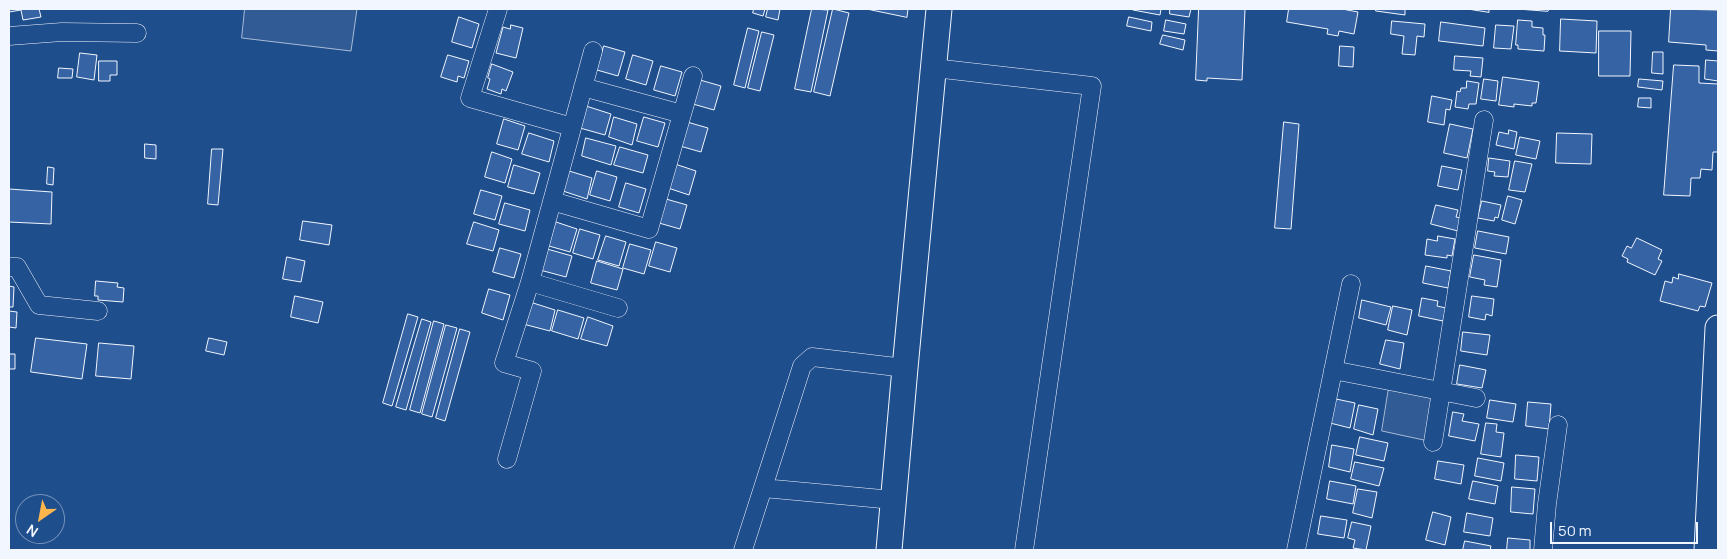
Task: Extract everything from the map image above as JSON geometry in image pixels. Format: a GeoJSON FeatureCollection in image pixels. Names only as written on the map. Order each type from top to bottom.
{"type":"FeatureCollection","features":[{"type":"Feature","properties":{"kind":"street"},"geometry":{"type":"LineString","coordinates":[[498,9],[470,98],[572,127]]}},
{"type":"Feature","properties":{"kind":"street"},"geometry":{"type":"LineString","coordinates":[[889,550],[939,9]]}},
{"type":"Feature","properties":{"kind":"street"},"geometry":{"type":"LineString","coordinates":[[9,36],[62,32],[137,33]]}},
{"type":"Feature","properties":{"kind":"street"},"geometry":{"type":"LineString","coordinates":[[507,459],[532,371],[504,363],[530,282],[593,51]]}},
{"type":"Feature","properties":{"kind":"street"},"geometry":{"type":"LineString","coordinates":[[934,68],[1092,86],[1024,550]]}},
{"type":"Feature","properties":{"kind":"street"},"geometry":{"type":"LineString","coordinates":[[552,201],[649,229],[693,76]]}},
{"type":"Feature","properties":{"kind":"street"},"geometry":{"type":"LineString","coordinates":[[584,87],[682,114]]}},
{"type":"Feature","properties":{"kind":"street"},"geometry":{"type":"LineString","coordinates":[[1433,442],[1484,120]]}},
{"type":"Feature","properties":{"kind":"street"},"geometry":{"type":"LineString","coordinates":[[9,267],[17,267],[39,305],[98,310]]}},
{"type":"Feature","properties":{"kind":"street"},"geometry":{"type":"LineString","coordinates":[[530,282],[618,308]]}},
{"type":"Feature","properties":{"kind":"street"},"geometry":{"type":"LineString","coordinates":[[1296,550],[1351,284]]}},
{"type":"Feature","properties":{"kind":"street"},"geometry":{"type":"LineString","coordinates":[[1707,550],[1718,328]]}},
{"type":"Feature","properties":{"kind":"street"},"geometry":{"type":"LineString","coordinates":[[743,550],[802,366],[812,357],[905,368]]}},
{"type":"Feature","properties":{"kind":"street"},"geometry":{"type":"LineString","coordinates":[[1333,370],[1476,398]]}},
{"type":"Feature","properties":{"kind":"street"},"geometry":{"type":"LineString","coordinates":[[1543,550],[1547,504],[1558,425]]}},
{"type":"Feature","properties":{"kind":"street"},"geometry":{"type":"LineString","coordinates":[[763,488],[893,500]]}},
{"type":"Feature","properties":{"kind":"shaded area"},"geometry":{"type":"Polygon","coordinates":[[[245,9],[357,9],[351,51],[242,38],[245,9]]]}},
{"type":"Feature","properties":{"kind":"shaded area"},"geometry":{"type":"Polygon","coordinates":[[[1390,381],[1441,391],[1433,442],[1382,431],[1390,381]]]}},
{"type":"Feature","properties":{"kind":"building"},"geometry":{"type":"Polygon","coordinates":[[[9,9],[39,9],[41,17],[23,20],[21,10],[9,12],[9,9]]]}},
{"type":"Feature","properties":{"kind":"building"},"geometry":{"type":"Polygon","coordinates":[[[754,9],[765,9],[763,16],[753,13],[754,9]]]}},
{"type":"Feature","properties":{"kind":"building"},"geometry":{"type":"Polygon","coordinates":[[[768,9],[780,9],[778,20],[766,17],[768,9]]]}},
{"type":"Feature","properties":{"kind":"building"},"geometry":{"type":"Polygon","coordinates":[[[812,9],[828,10],[811,92],[795,89],[812,9]]]}},
{"type":"Feature","properties":{"kind":"building"},"geometry":{"type":"Polygon","coordinates":[[[833,9],[849,13],[830,96],[814,92],[833,9]]]}},
{"type":"Feature","properties":{"kind":"building"},"geometry":{"type":"Polygon","coordinates":[[[867,9],[908,9],[907,17],[867,9]]]}},
{"type":"Feature","properties":{"kind":"building"},"geometry":{"type":"Polygon","coordinates":[[[1133,9],[1161,9],[1160,15],[1133,9]]]}},
{"type":"Feature","properties":{"kind":"building"},"geometry":{"type":"Polygon","coordinates":[[[1170,9],[1191,9],[1189,17],[1170,14],[1170,9]]]}},
{"type":"Feature","properties":{"kind":"building"},"geometry":{"type":"Polygon","coordinates":[[[1199,9],[1245,9],[1242,80],[1207,78],[1207,81],[1196,80],[1199,9]]]}},
{"type":"Feature","properties":{"kind":"building"},"geometry":{"type":"Polygon","coordinates":[[[1289,9],[1342,9],[1358,12],[1354,34],[1339,31],[1338,36],[1327,34],[1328,29],[1287,22],[1289,9]]]}},
{"type":"Feature","properties":{"kind":"building"},"geometry":{"type":"Polygon","coordinates":[[[1376,9],[1405,9],[1405,15],[1376,11],[1376,9]]]}},
{"type":"Feature","properties":{"kind":"building"},"geometry":{"type":"Polygon","coordinates":[[[1468,9],[1489,9],[1489,12],[1468,9]]]}},
{"type":"Feature","properties":{"kind":"building"},"geometry":{"type":"Polygon","coordinates":[[[1518,9],[1549,9],[1548,11],[1518,9]]]}},
{"type":"Feature","properties":{"kind":"building"},"geometry":{"type":"Polygon","coordinates":[[[1671,9],[1718,10],[1718,51],[1706,50],[1706,45],[1669,42],[1671,9]]]}},
{"type":"Feature","properties":{"kind":"building"},"geometry":{"type":"Polygon","coordinates":[[[459,17],[479,24],[472,48],[452,42],[459,17]]]}},
{"type":"Feature","properties":{"kind":"building"},"geometry":{"type":"Polygon","coordinates":[[[1129,17],[1152,22],[1151,31],[1127,26],[1129,17]]]}},
{"type":"Feature","properties":{"kind":"building"},"geometry":{"type":"Polygon","coordinates":[[[1561,19],[1597,21],[1596,53],[1560,51],[1561,19]]]}},
{"type":"Feature","properties":{"kind":"building"},"geometry":{"type":"Polygon","coordinates":[[[1166,20],[1186,24],[1184,34],[1164,31],[1166,20]]]}},
{"type":"Feature","properties":{"kind":"building"},"geometry":{"type":"Polygon","coordinates":[[[1518,20],[1532,21],[1532,27],[1543,28],[1543,35],[1545,35],[1544,51],[1518,49],[1518,45],[1516,45],[1518,20]]]}},
{"type":"Feature","properties":{"kind":"building"},"geometry":{"type":"Polygon","coordinates":[[[1392,21],[1425,24],[1424,37],[1417,36],[1415,55],[1402,54],[1404,36],[1391,34],[1392,21]]]}},
{"type":"Feature","properties":{"kind":"building"},"geometry":{"type":"Polygon","coordinates":[[[1441,22],[1485,28],[1483,46],[1439,41],[1441,22]]]}},
{"type":"Feature","properties":{"kind":"building"},"geometry":{"type":"Polygon","coordinates":[[[511,25],[523,28],[516,58],[496,53],[503,27],[510,29],[511,25]]]}},
{"type":"Feature","properties":{"kind":"building"},"geometry":{"type":"Polygon","coordinates":[[[1496,25],[1514,26],[1511,49],[1494,48],[1496,25]]]}},
{"type":"Feature","properties":{"kind":"building"},"geometry":{"type":"Polygon","coordinates":[[[748,28],[759,31],[745,88],[734,85],[748,28]]]}},
{"type":"Feature","properties":{"kind":"building"},"geometry":{"type":"Polygon","coordinates":[[[1599,31],[1631,31],[1630,76],[1599,76],[1599,31]]]}},
{"type":"Feature","properties":{"kind":"building"},"geometry":{"type":"Polygon","coordinates":[[[762,32],[774,35],[760,91],[748,88],[762,32]]]}},
{"type":"Feature","properties":{"kind":"building"},"geometry":{"type":"Polygon","coordinates":[[[1163,35],[1185,40],[1183,50],[1160,44],[1163,35]]]}},
{"type":"Feature","properties":{"kind":"building"},"geometry":{"type":"Polygon","coordinates":[[[604,46],[625,52],[618,76],[597,70],[604,46]]]}},
{"type":"Feature","properties":{"kind":"building"},"geometry":{"type":"Polygon","coordinates":[[[1340,46],[1354,47],[1353,67],[1339,66],[1340,46]]]}},
{"type":"Feature","properties":{"kind":"building"},"geometry":{"type":"Polygon","coordinates":[[[1653,52],[1663,52],[1663,74],[1652,73],[1653,52]]]}},
{"type":"Feature","properties":{"kind":"building"},"geometry":{"type":"Polygon","coordinates":[[[80,53],[97,55],[94,80],[77,77],[80,53]]]}},
{"type":"Feature","properties":{"kind":"building"},"geometry":{"type":"Polygon","coordinates":[[[448,55],[469,61],[464,78],[458,76],[457,82],[441,77],[448,55]]]}},
{"type":"Feature","properties":{"kind":"building"},"geometry":{"type":"Polygon","coordinates":[[[633,55],[653,61],[646,85],[626,79],[633,55]]]}},
{"type":"Feature","properties":{"kind":"building"},"geometry":{"type":"Polygon","coordinates":[[[1455,56],[1483,58],[1481,77],[1470,76],[1471,71],[1454,70],[1455,56]]]}},
{"type":"Feature","properties":{"kind":"building"},"geometry":{"type":"Polygon","coordinates":[[[1706,60],[1718,61],[1718,81],[1705,79],[1706,60]]]}},
{"type":"Feature","properties":{"kind":"building"},"geometry":{"type":"Polygon","coordinates":[[[99,61],[117,61],[117,75],[110,75],[110,81],[99,81],[99,61]]]}},
{"type":"Feature","properties":{"kind":"building"},"geometry":{"type":"Polygon","coordinates":[[[492,64],[513,72],[506,91],[502,89],[501,94],[487,89],[492,64]]]}},
{"type":"Feature","properties":{"kind":"building"},"geometry":{"type":"Polygon","coordinates":[[[1674,65],[1699,66],[1699,83],[1718,84],[1718,152],[1713,152],[1712,170],[1701,169],[1700,178],[1691,178],[1690,196],[1664,195],[1674,65]]]}},
{"type":"Feature","properties":{"kind":"building"},"geometry":{"type":"Polygon","coordinates":[[[661,66],[682,72],[675,96],[654,90],[661,66]]]}},
{"type":"Feature","properties":{"kind":"building"},"geometry":{"type":"Polygon","coordinates":[[[59,68],[73,69],[72,78],[58,78],[59,68]]]}},
{"type":"Feature","properties":{"kind":"building"},"geometry":{"type":"Polygon","coordinates":[[[1503,77],[1539,82],[1536,103],[1532,103],[1532,106],[1514,104],[1514,107],[1499,105],[1503,77]]]}},
{"type":"Feature","properties":{"kind":"building"},"geometry":{"type":"Polygon","coordinates":[[[1484,79],[1498,81],[1496,101],[1481,99],[1484,79]]]}},
{"type":"Feature","properties":{"kind":"building"},"geometry":{"type":"Polygon","coordinates":[[[1639,79],[1663,81],[1662,90],[1638,87],[1639,79]]]}},
{"type":"Feature","properties":{"kind":"building"},"geometry":{"type":"Polygon","coordinates":[[[700,80],[721,86],[714,110],[693,104],[700,80]]]}},
{"type":"Feature","properties":{"kind":"building"},"geometry":{"type":"Polygon","coordinates":[[[1467,81],[1479,83],[1476,104],[1469,104],[1468,109],[1455,107],[1457,91],[1460,92],[1461,88],[1466,88],[1467,81]]]}},
{"type":"Feature","properties":{"kind":"building"},"geometry":{"type":"Polygon","coordinates":[[[1432,96],[1452,100],[1450,110],[1446,109],[1444,125],[1428,122],[1432,96]]]}},
{"type":"Feature","properties":{"kind":"building"},"geometry":{"type":"Polygon","coordinates":[[[1639,98],[1651,98],[1651,108],[1638,107],[1639,98]]]}},
{"type":"Feature","properties":{"kind":"building"},"geometry":{"type":"Polygon","coordinates":[[[586,106],[611,114],[605,135],[580,128],[586,106]]]}},
{"type":"Feature","properties":{"kind":"building"},"geometry":{"type":"Polygon","coordinates":[[[614,117],[637,124],[632,145],[609,137],[614,117]]]}},
{"type":"Feature","properties":{"kind":"building"},"geometry":{"type":"Polygon","coordinates":[[[644,117],[665,123],[658,147],[637,141],[644,117]]]}},
{"type":"Feature","properties":{"kind":"building"},"geometry":{"type":"Polygon","coordinates":[[[504,119],[525,126],[518,150],[497,144],[504,119]]]}},
{"type":"Feature","properties":{"kind":"building"},"geometry":{"type":"Polygon","coordinates":[[[687,122],[708,128],[701,152],[680,146],[687,122]]]}},
{"type":"Feature","properties":{"kind":"building"},"geometry":{"type":"Polygon","coordinates":[[[1284,122],[1299,124],[1291,229],[1275,228],[1284,122]]]}},
{"type":"Feature","properties":{"kind":"building"},"geometry":{"type":"Polygon","coordinates":[[[1450,124],[1473,129],[1467,158],[1444,153],[1450,124]]]}},
{"type":"Feature","properties":{"kind":"building"},"geometry":{"type":"Polygon","coordinates":[[[1509,130],[1517,132],[1514,149],[1496,145],[1499,132],[1508,134],[1509,130]]]}},
{"type":"Feature","properties":{"kind":"building"},"geometry":{"type":"Polygon","coordinates":[[[529,133],[554,141],[549,162],[522,154],[529,133]]]}},
{"type":"Feature","properties":{"kind":"building"},"geometry":{"type":"Polygon","coordinates":[[[1557,133],[1592,134],[1591,164],[1556,163],[1557,133]]]}},
{"type":"Feature","properties":{"kind":"building"},"geometry":{"type":"Polygon","coordinates":[[[1520,137],[1540,141],[1536,159],[1516,155],[1520,137]]]}},
{"type":"Feature","properties":{"kind":"building"},"geometry":{"type":"Polygon","coordinates":[[[586,138],[616,146],[611,165],[582,156],[586,138]]]}},
{"type":"Feature","properties":{"kind":"building"},"geometry":{"type":"Polygon","coordinates":[[[145,144],[156,145],[156,159],[145,158],[145,144]]]}},
{"type":"Feature","properties":{"kind":"building"},"geometry":{"type":"Polygon","coordinates":[[[620,147],[648,155],[643,173],[614,165],[620,147]]]}},
{"type":"Feature","properties":{"kind":"building"},"geometry":{"type":"Polygon","coordinates":[[[212,149],[223,149],[218,205],[208,204],[212,149]]]}},
{"type":"Feature","properties":{"kind":"building"},"geometry":{"type":"Polygon","coordinates":[[[492,152],[512,159],[505,183],[485,177],[492,152]]]}},
{"type":"Feature","properties":{"kind":"building"},"geometry":{"type":"Polygon","coordinates":[[[1489,158],[1510,161],[1508,177],[1494,176],[1495,172],[1488,171],[1489,158]]]}},
{"type":"Feature","properties":{"kind":"building"},"geometry":{"type":"Polygon","coordinates":[[[1515,161],[1532,164],[1525,192],[1509,190],[1515,161]]]}},
{"type":"Feature","properties":{"kind":"building"},"geometry":{"type":"Polygon","coordinates":[[[675,164],[696,171],[689,195],[668,188],[675,164]]]}},
{"type":"Feature","properties":{"kind":"building"},"geometry":{"type":"Polygon","coordinates":[[[514,165],[540,173],[534,194],[508,187],[514,165]]]}},
{"type":"Feature","properties":{"kind":"building"},"geometry":{"type":"Polygon","coordinates":[[[1442,166],[1462,170],[1458,190],[1438,186],[1442,166]]]}},
{"type":"Feature","properties":{"kind":"building"},"geometry":{"type":"Polygon","coordinates":[[[48,167],[54,168],[53,185],[47,184],[48,167]]]}},
{"type":"Feature","properties":{"kind":"building"},"geometry":{"type":"Polygon","coordinates":[[[569,171],[592,178],[587,199],[563,191],[569,171]]]}},
{"type":"Feature","properties":{"kind":"building"},"geometry":{"type":"Polygon","coordinates":[[[597,171],[617,177],[610,201],[590,195],[597,171]]]}},
{"type":"Feature","properties":{"kind":"building"},"geometry":{"type":"Polygon","coordinates":[[[626,183],[646,189],[639,213],[619,207],[626,183]]]}},
{"type":"Feature","properties":{"kind":"building"},"geometry":{"type":"Polygon","coordinates":[[[9,189],[52,192],[51,224],[9,222],[9,189]]]}},
{"type":"Feature","properties":{"kind":"building"},"geometry":{"type":"Polygon","coordinates":[[[481,190],[502,196],[495,220],[474,214],[481,190]]]}},
{"type":"Feature","properties":{"kind":"building"},"geometry":{"type":"Polygon","coordinates":[[[1508,196],[1522,200],[1515,224],[1502,220],[1508,196]]]}},
{"type":"Feature","properties":{"kind":"building"},"geometry":{"type":"Polygon","coordinates":[[[666,199],[687,205],[680,229],[659,223],[666,199]]]}},
{"type":"Feature","properties":{"kind":"building"},"geometry":{"type":"Polygon","coordinates":[[[1482,201],[1501,205],[1498,218],[1495,217],[1494,221],[1478,218],[1482,201]]]}},
{"type":"Feature","properties":{"kind":"building"},"geometry":{"type":"Polygon","coordinates":[[[505,203],[530,210],[525,231],[499,224],[505,203]]]}},
{"type":"Feature","properties":{"kind":"building"},"geometry":{"type":"Polygon","coordinates":[[[1436,205],[1458,210],[1456,217],[1461,218],[1458,231],[1431,224],[1436,205]]]}},
{"type":"Feature","properties":{"kind":"building"},"geometry":{"type":"Polygon","coordinates":[[[303,221],[332,225],[329,245],[300,240],[303,221]]]}},
{"type":"Feature","properties":{"kind":"building"},"geometry":{"type":"Polygon","coordinates":[[[474,222],[499,230],[493,251],[467,244],[474,222]]]}},
{"type":"Feature","properties":{"kind":"building"},"geometry":{"type":"Polygon","coordinates":[[[556,222],[577,229],[570,252],[549,246],[556,222]]]}},
{"type":"Feature","properties":{"kind":"building"},"geometry":{"type":"Polygon","coordinates":[[[580,229],[600,235],[593,259],[573,253],[580,229]]]}},
{"type":"Feature","properties":{"kind":"building"},"geometry":{"type":"Polygon","coordinates":[[[1478,231],[1509,237],[1506,254],[1475,248],[1478,231]]]}},
{"type":"Feature","properties":{"kind":"building"},"geometry":{"type":"Polygon","coordinates":[[[606,236],[626,242],[619,266],[598,260],[606,236]]]}},
{"type":"Feature","properties":{"kind":"building"},"geometry":{"type":"Polygon","coordinates":[[[1438,236],[1455,239],[1452,256],[1447,255],[1447,258],[1425,255],[1427,239],[1437,241],[1438,236]]]}},
{"type":"Feature","properties":{"kind":"building"},"geometry":{"type":"Polygon","coordinates":[[[1637,238],[1662,250],[1658,259],[1662,261],[1655,275],[1627,262],[1628,259],[1622,256],[1627,246],[1631,248],[1637,238]]]}},
{"type":"Feature","properties":{"kind":"building"},"geometry":{"type":"Polygon","coordinates":[[[656,242],[677,248],[670,272],[649,266],[656,242]]]}},
{"type":"Feature","properties":{"kind":"building"},"geometry":{"type":"Polygon","coordinates":[[[630,244],[651,250],[644,274],[623,268],[630,244]]]}},
{"type":"Feature","properties":{"kind":"building"},"geometry":{"type":"Polygon","coordinates":[[[500,248],[521,254],[514,278],[493,272],[500,248]]]}},
{"type":"Feature","properties":{"kind":"building"},"geometry":{"type":"Polygon","coordinates":[[[547,249],[572,256],[566,277],[540,270],[547,249]]]}},
{"type":"Feature","properties":{"kind":"building"},"geometry":{"type":"Polygon","coordinates":[[[1474,255],[1501,260],[1497,287],[1484,285],[1485,280],[1470,277],[1474,255]]]}},
{"type":"Feature","properties":{"kind":"building"},"geometry":{"type":"Polygon","coordinates":[[[287,257],[305,261],[301,282],[283,279],[287,257]]]}},
{"type":"Feature","properties":{"kind":"building"},"geometry":{"type":"Polygon","coordinates":[[[597,261],[623,269],[617,290],[591,283],[597,261]]]}},
{"type":"Feature","properties":{"kind":"building"},"geometry":{"type":"Polygon","coordinates":[[[1426,266],[1451,271],[1448,288],[1423,283],[1426,266]]]}},
{"type":"Feature","properties":{"kind":"building"},"geometry":{"type":"Polygon","coordinates":[[[1679,274],[1712,283],[1705,307],[1700,306],[1698,311],[1660,301],[1665,281],[1672,283],[1673,277],[1678,279],[1679,274]]]}},
{"type":"Feature","properties":{"kind":"building"},"geometry":{"type":"Polygon","coordinates":[[[96,281],[118,283],[117,287],[124,288],[123,302],[98,300],[98,296],[95,296],[96,281]]]}},
{"type":"Feature","properties":{"kind":"building"},"geometry":{"type":"Polygon","coordinates":[[[9,286],[14,287],[13,307],[9,307],[9,286]]]}},
{"type":"Feature","properties":{"kind":"building"},"geometry":{"type":"Polygon","coordinates":[[[489,289],[510,295],[503,320],[482,313],[489,289]]]}},
{"type":"Feature","properties":{"kind":"building"},"geometry":{"type":"Polygon","coordinates":[[[295,296],[323,302],[318,323],[291,317],[295,296]]]}},
{"type":"Feature","properties":{"kind":"building"},"geometry":{"type":"Polygon","coordinates":[[[1472,296],[1494,299],[1492,316],[1486,314],[1485,320],[1469,317],[1472,296]]]}},
{"type":"Feature","properties":{"kind":"building"},"geometry":{"type":"Polygon","coordinates":[[[1422,298],[1438,301],[1437,306],[1446,308],[1443,321],[1419,316],[1422,298]]]}},
{"type":"Feature","properties":{"kind":"building"},"geometry":{"type":"Polygon","coordinates":[[[1362,300],[1391,307],[1386,325],[1359,318],[1362,300]]]}},
{"type":"Feature","properties":{"kind":"building"},"geometry":{"type":"Polygon","coordinates":[[[530,302],[555,310],[550,331],[523,324],[530,302]]]}},
{"type":"Feature","properties":{"kind":"building"},"geometry":{"type":"Polygon","coordinates":[[[1393,306],[1412,310],[1407,335],[1388,330],[1393,306]]]}},
{"type":"Feature","properties":{"kind":"building"},"geometry":{"type":"Polygon","coordinates":[[[558,310],[584,318],[578,339],[552,331],[558,310]]]}},
{"type":"Feature","properties":{"kind":"building"},"geometry":{"type":"Polygon","coordinates":[[[9,311],[17,312],[16,328],[9,327],[9,311]]]}},
{"type":"Feature","properties":{"kind":"building"},"geometry":{"type":"Polygon","coordinates":[[[408,314],[418,317],[392,406],[383,403],[408,314]]]}},
{"type":"Feature","properties":{"kind":"building"},"geometry":{"type":"Polygon","coordinates":[[[588,317],[613,326],[607,346],[581,339],[588,317]]]}},
{"type":"Feature","properties":{"kind":"building"},"geometry":{"type":"Polygon","coordinates":[[[422,319],[431,322],[406,410],[396,407],[422,319]]]}},
{"type":"Feature","properties":{"kind":"building"},"geometry":{"type":"Polygon","coordinates":[[[434,321],[444,324],[420,413],[410,410],[434,321]]]}},
{"type":"Feature","properties":{"kind":"building"},"geometry":{"type":"Polygon","coordinates":[[[446,325],[457,328],[432,417],[422,414],[446,325]]]}},
{"type":"Feature","properties":{"kind":"building"},"geometry":{"type":"Polygon","coordinates":[[[460,329],[470,332],[445,421],[436,418],[460,329]]]}},
{"type":"Feature","properties":{"kind":"building"},"geometry":{"type":"Polygon","coordinates":[[[1463,332],[1490,335],[1487,355],[1461,351],[1463,332]]]}},
{"type":"Feature","properties":{"kind":"building"},"geometry":{"type":"Polygon","coordinates":[[[36,338],[87,344],[82,379],[31,372],[36,338]]]}},
{"type":"Feature","properties":{"kind":"building"},"geometry":{"type":"Polygon","coordinates":[[[209,338],[227,342],[224,355],[206,351],[209,338]]]}},
{"type":"Feature","properties":{"kind":"building"},"geometry":{"type":"Polygon","coordinates":[[[1386,340],[1404,343],[1400,369],[1380,364],[1386,340]]]}},
{"type":"Feature","properties":{"kind":"building"},"geometry":{"type":"Polygon","coordinates":[[[99,343],[134,346],[131,379],[96,376],[99,343]]]}},
{"type":"Feature","properties":{"kind":"building"},"geometry":{"type":"Polygon","coordinates":[[[9,354],[15,354],[15,369],[9,369],[9,354]]]}},
{"type":"Feature","properties":{"kind":"building"},"geometry":{"type":"Polygon","coordinates":[[[1460,365],[1486,370],[1482,388],[1457,384],[1460,365]]]}},
{"type":"Feature","properties":{"kind":"building"},"geometry":{"type":"Polygon","coordinates":[[[1336,399],[1355,403],[1350,428],[1330,423],[1336,399]]]}},
{"type":"Feature","properties":{"kind":"building"},"geometry":{"type":"Polygon","coordinates":[[[1490,400],[1516,404],[1513,422],[1487,418],[1490,400]]]}},
{"type":"Feature","properties":{"kind":"building"},"geometry":{"type":"Polygon","coordinates":[[[1528,402],[1551,404],[1549,429],[1526,426],[1528,402]]]}},
{"type":"Feature","properties":{"kind":"building"},"geometry":{"type":"Polygon","coordinates":[[[1359,405],[1378,409],[1373,435],[1354,429],[1359,405]]]}},
{"type":"Feature","properties":{"kind":"building"},"geometry":{"type":"Polygon","coordinates":[[[1453,412],[1464,414],[1462,421],[1479,424],[1475,441],[1449,436],[1453,412]]]}},
{"type":"Feature","properties":{"kind":"building"},"geometry":{"type":"Polygon","coordinates":[[[1486,423],[1497,424],[1496,432],[1504,433],[1501,457],[1481,454],[1486,423]]]}},
{"type":"Feature","properties":{"kind":"building"},"geometry":{"type":"Polygon","coordinates":[[[1360,437],[1388,443],[1384,461],[1356,455],[1360,437]]]}},
{"type":"Feature","properties":{"kind":"building"},"geometry":{"type":"Polygon","coordinates":[[[1332,445],[1354,449],[1350,472],[1329,467],[1332,445]]]}},
{"type":"Feature","properties":{"kind":"building"},"geometry":{"type":"Polygon","coordinates":[[[1516,455],[1539,457],[1537,481],[1515,479],[1516,455]]]}},
{"type":"Feature","properties":{"kind":"building"},"geometry":{"type":"Polygon","coordinates":[[[1478,458],[1504,463],[1501,481],[1475,476],[1478,458]]]}},
{"type":"Feature","properties":{"kind":"building"},"geometry":{"type":"Polygon","coordinates":[[[1438,461],[1464,465],[1461,484],[1435,479],[1438,461]]]}},
{"type":"Feature","properties":{"kind":"building"},"geometry":{"type":"Polygon","coordinates":[[[1355,462],[1384,468],[1379,486],[1351,479],[1355,462]]]}},
{"type":"Feature","properties":{"kind":"building"},"geometry":{"type":"Polygon","coordinates":[[[1330,481],[1356,486],[1353,504],[1327,499],[1330,481]]]}},
{"type":"Feature","properties":{"kind":"building"},"geometry":{"type":"Polygon","coordinates":[[[1473,481],[1498,486],[1495,504],[1469,499],[1473,481]]]}},
{"type":"Feature","properties":{"kind":"building"},"geometry":{"type":"Polygon","coordinates":[[[1512,487],[1535,489],[1533,514],[1511,512],[1512,487]]]}},
{"type":"Feature","properties":{"kind":"building"},"geometry":{"type":"Polygon","coordinates":[[[1358,489],[1377,492],[1372,518],[1353,513],[1358,489]]]}},
{"type":"Feature","properties":{"kind":"building"},"geometry":{"type":"Polygon","coordinates":[[[1433,512],[1451,517],[1445,545],[1426,540],[1433,512]]]}},
{"type":"Feature","properties":{"kind":"building"},"geometry":{"type":"Polygon","coordinates":[[[1467,513],[1493,518],[1490,536],[1464,532],[1467,513]]]}},
{"type":"Feature","properties":{"kind":"building"},"geometry":{"type":"Polygon","coordinates":[[[1321,516],[1347,520],[1344,538],[1318,534],[1321,516]]]}},
{"type":"Feature","properties":{"kind":"building"},"geometry":{"type":"Polygon","coordinates":[[[1352,522],[1371,526],[1366,550],[1353,548],[1355,540],[1348,538],[1352,522]]]}},
{"type":"Feature","properties":{"kind":"building"},"geometry":{"type":"Polygon","coordinates":[[[1508,538],[1530,540],[1530,550],[1507,550],[1508,538]]]}},
{"type":"Feature","properties":{"kind":"building"},"geometry":{"type":"Polygon","coordinates":[[[1465,541],[1491,546],[1490,550],[1463,550],[1465,541]]]}}]}
